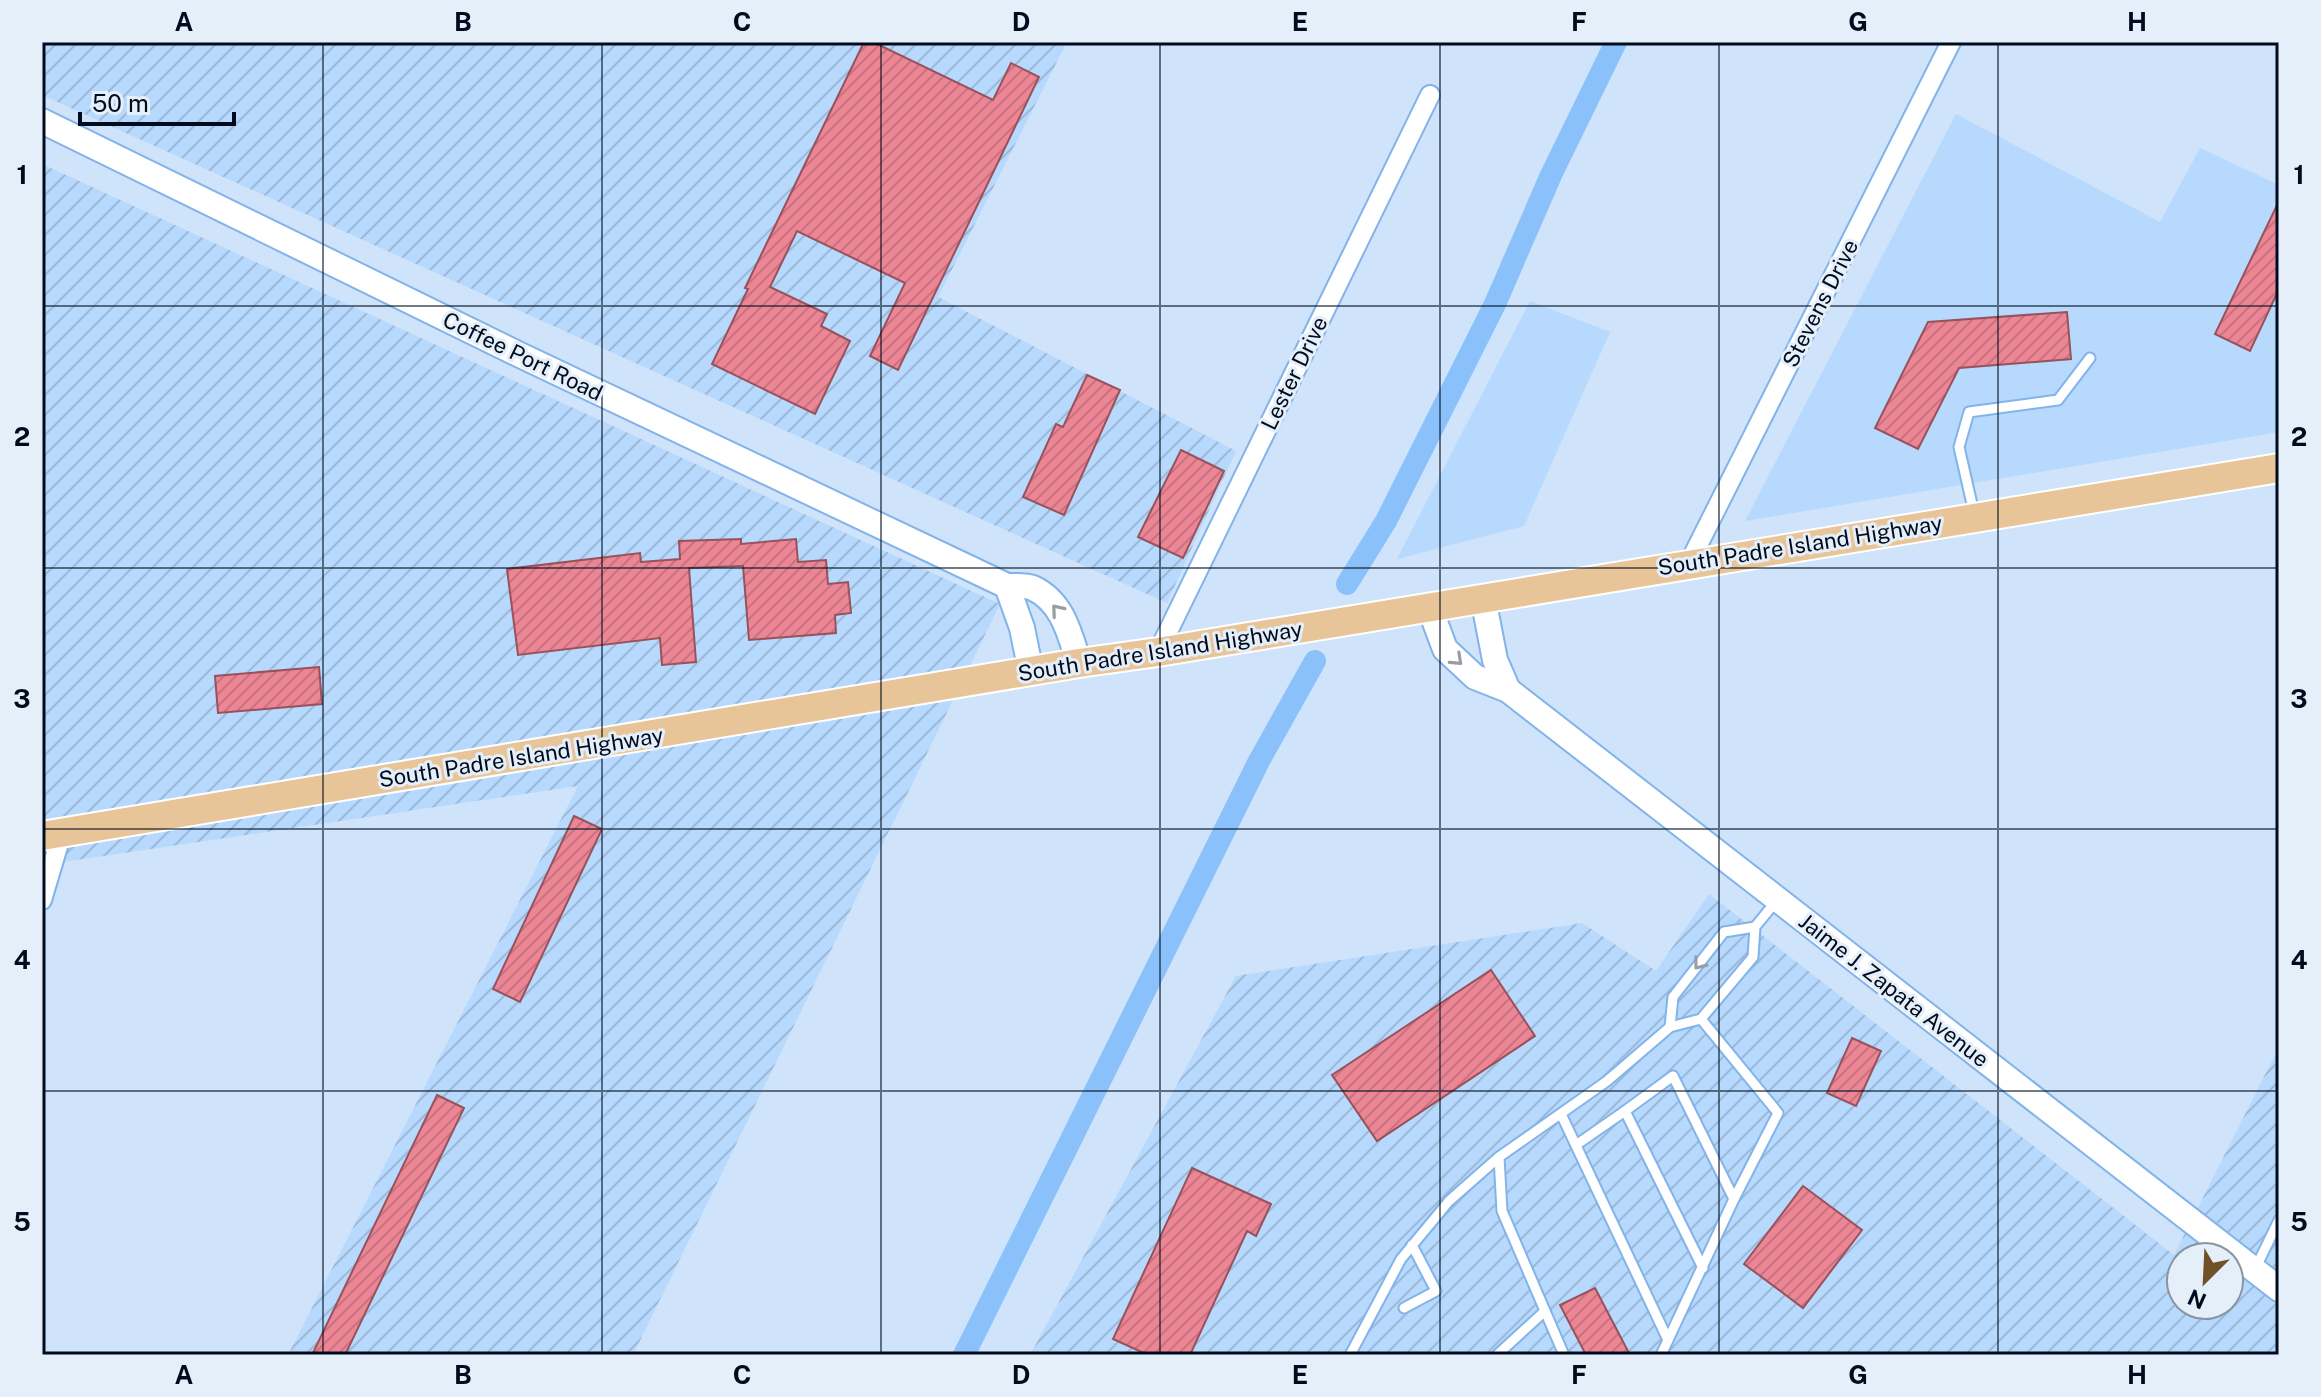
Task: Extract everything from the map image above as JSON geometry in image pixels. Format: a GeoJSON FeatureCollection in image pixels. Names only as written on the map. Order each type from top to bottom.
{"type":"FeatureCollection","features":[{"type":"Feature","properties":{"kind":"main road","name":"South Padre Island Highway"},"geometry":{"type":"LineString","coordinates":[[52,835],[1079,663],[2279,468]]}},
{"type":"Feature","properties":{"kind":"street","name":"Stevens Drive"},"geometry":{"type":"LineString","coordinates":[[1689,563],[1951,42]]}},
{"type":"Feature","properties":{"kind":"street","name":"Lester Drive"},"geometry":{"type":"LineString","coordinates":[[1158,652],[1430,95]]}},
{"type":"Feature","properties":{"kind":"street","name":"Coffee Port Road"},"geometry":{"type":"LineString","coordinates":[[42,121],[520,355],[1007,586],[1031,587],[1053,603],[1066,621],[1079,663]]}},
{"type":"Feature","properties":{"kind":"street"},"geometry":{"type":"LineString","coordinates":[[1007,586],[1022,628],[1031,672]]}},
{"type":"Feature","properties":{"kind":"street"},"geometry":{"type":"LineString","coordinates":[[1483,598],[1495,660],[1508,690]]}},
{"type":"Feature","properties":{"kind":"street","name":"Jaime J. Zapata Avenue"},"geometry":{"type":"LineString","coordinates":[[1429,606],[1445,649],[1475,677],[1508,690],[2279,1289]]}},
{"type":"Feature","properties":{"kind":"street"},"geometry":{"type":"LineString","coordinates":[[42,900],[52,835]]}},
{"type":"Feature","properties":{"kind":"lane"},"geometry":{"type":"LineString","coordinates":[[1975,517],[1959,447],[1969,412],[2058,400],[2090,358]]}},
{"type":"Feature","properties":{"kind":"lane"},"geometry":{"type":"LineString","coordinates":[[1350,1355],[1401,1259],[1449,1201],[1499,1157],[1607,1081],[1670,1027],[1701,1019],[1753,957],[1755,927],[1778,899]]}},
{"type":"Feature","properties":{"kind":"lane"},"geometry":{"type":"LineString","coordinates":[[1670,1027],[1673,997],[1724,932],[1755,927]]}},
{"type":"Feature","properties":{"kind":"lane"},"geometry":{"type":"LineString","coordinates":[[1661,1355],[1778,1113],[1701,1019]]}},
{"type":"Feature","properties":{"kind":"lane"},"geometry":{"type":"LineString","coordinates":[[1576,1145],[1673,1076],[1734,1199]]}},
{"type":"Feature","properties":{"kind":"lane"},"geometry":{"type":"LineString","coordinates":[[1625,1111],[1703,1268]]}},
{"type":"Feature","properties":{"kind":"lane"},"geometry":{"type":"LineString","coordinates":[[1561,1114],[1668,1340]]}},
{"type":"Feature","properties":{"kind":"lane"},"geometry":{"type":"LineString","coordinates":[[1499,1157],[1502,1211],[1564,1355]]}},
{"type":"Feature","properties":{"kind":"lane"},"geometry":{"type":"LineString","coordinates":[[2254,1270],[2279,1220]]}},
{"type":"Feature","properties":{"kind":"lane"},"geometry":{"type":"LineString","coordinates":[[1404,1308],[1436,1291],[1412,1245]]}},
{"type":"Feature","properties":{"kind":"lane"},"geometry":{"type":"LineString","coordinates":[[1497,1355],[1545,1311]]}},
{"type":"Feature","properties":{"kind":"shaded area"},"geometry":{"type":"Polygon","coordinates":[[[42,42],[1067,42],[938,297],[1236,451],[1167,603],[42,95],[42,42]]]}},
{"type":"Feature","properties":{"kind":"shaded area"},"geometry":{"type":"Polygon","coordinates":[[[1956,114],[2160,222],[2200,148],[2279,185],[2279,432],[1745,521],[1956,114]]]}},
{"type":"Feature","properties":{"kind":"shaded area"},"geometry":{"type":"Polygon","coordinates":[[[42,164],[1000,604],[633,1355],[288,1355],[578,786],[42,865],[42,164]]]}},
{"type":"Feature","properties":{"kind":"shaded area"},"geometry":{"type":"Polygon","coordinates":[[[1530,301],[1610,332],[1524,526],[1397,559],[1530,301]]]}},
{"type":"Feature","properties":{"kind":"shaded area"},"geometry":{"type":"Polygon","coordinates":[[[1709,894],[2165,1248],[2165,1321],[2245,1321],[2245,1241],[2181,1241],[2279,1047],[2279,1355],[1030,1355],[1236,976],[1582,923],[1656,971],[1709,894]]]}},
{"type":"Feature","properties":{"kind":"building"},"geometry":{"type":"Polygon","coordinates":[[[864,42],[873,42],[993,100],[1011,63],[1039,77],[898,370],[870,356],[905,283],[797,231],[770,287],[827,314],[821,326],[850,341],[815,414],[712,364],[748,289],[745,288],[864,42]]]}},
{"type":"Feature","properties":{"kind":"building"},"geometry":{"type":"Polygon","coordinates":[[[2279,201],[2279,289],[2250,351],[2215,334],[2279,201]]]}},
{"type":"Feature","properties":{"kind":"building"},"geometry":{"type":"Polygon","coordinates":[[[2067,312],[2071,359],[1959,368],[1918,449],[1875,428],[1928,322],[2067,312]]]}},
{"type":"Feature","properties":{"kind":"building"},"geometry":{"type":"Polygon","coordinates":[[[1087,375],[1120,390],[1064,515],[1023,497],[1056,424],[1063,427],[1087,375]]]}},
{"type":"Feature","properties":{"kind":"building"},"geometry":{"type":"Polygon","coordinates":[[[1181,450],[1224,471],[1183,558],[1138,537],[1181,450]]]}},
{"type":"Feature","properties":{"kind":"building"},"geometry":{"type":"Polygon","coordinates":[[[741,539],[741,544],[796,539],[798,562],[826,560],[828,584],[848,582],[851,613],[835,615],[836,633],[749,640],[743,566],[689,568],[696,662],[662,665],[660,638],[518,655],[507,569],[640,553],[641,562],[680,559],[679,541],[741,539]]]}},
{"type":"Feature","properties":{"kind":"building"},"geometry":{"type":"Polygon","coordinates":[[[319,667],[322,704],[218,713],[215,676],[319,667]]]}},
{"type":"Feature","properties":{"kind":"building"},"geometry":{"type":"Polygon","coordinates":[[[574,816],[602,829],[520,1002],[493,989],[574,816]]]}},
{"type":"Feature","properties":{"kind":"building"},"geometry":{"type":"Polygon","coordinates":[[[1491,970],[1535,1036],[1377,1141],[1332,1075],[1491,970]]]}},
{"type":"Feature","properties":{"kind":"building"},"geometry":{"type":"Polygon","coordinates":[[[1852,1038],[1881,1051],[1856,1106],[1827,1093],[1852,1038]]]}},
{"type":"Feature","properties":{"kind":"building"},"geometry":{"type":"Polygon","coordinates":[[[437,1095],[464,1108],[345,1355],[312,1355],[437,1095]]]}},
{"type":"Feature","properties":{"kind":"building"},"geometry":{"type":"Polygon","coordinates":[[[1192,1168],[1271,1204],[1256,1236],[1247,1231],[1190,1355],[1148,1355],[1113,1339],[1192,1168]]]}},
{"type":"Feature","properties":{"kind":"building"},"geometry":{"type":"Polygon","coordinates":[[[1803,1186],[1862,1230],[1803,1308],[1744,1264],[1803,1186]]]}},
{"type":"Feature","properties":{"kind":"building"},"geometry":{"type":"Polygon","coordinates":[[[1595,1288],[1630,1355],[1586,1355],[1560,1305],[1595,1288]]]}},
{"type":"Feature","properties":{"kind":"waterway"},"geometry":{"type":"LineString","coordinates":[[1347,584],[1386,521],[1495,304],[1551,175],[1616,42]]}},
{"type":"Feature","properties":{"kind":"waterway"},"geometry":{"type":"LineString","coordinates":[[964,1355],[1259,761],[1315,661]]}}]}
